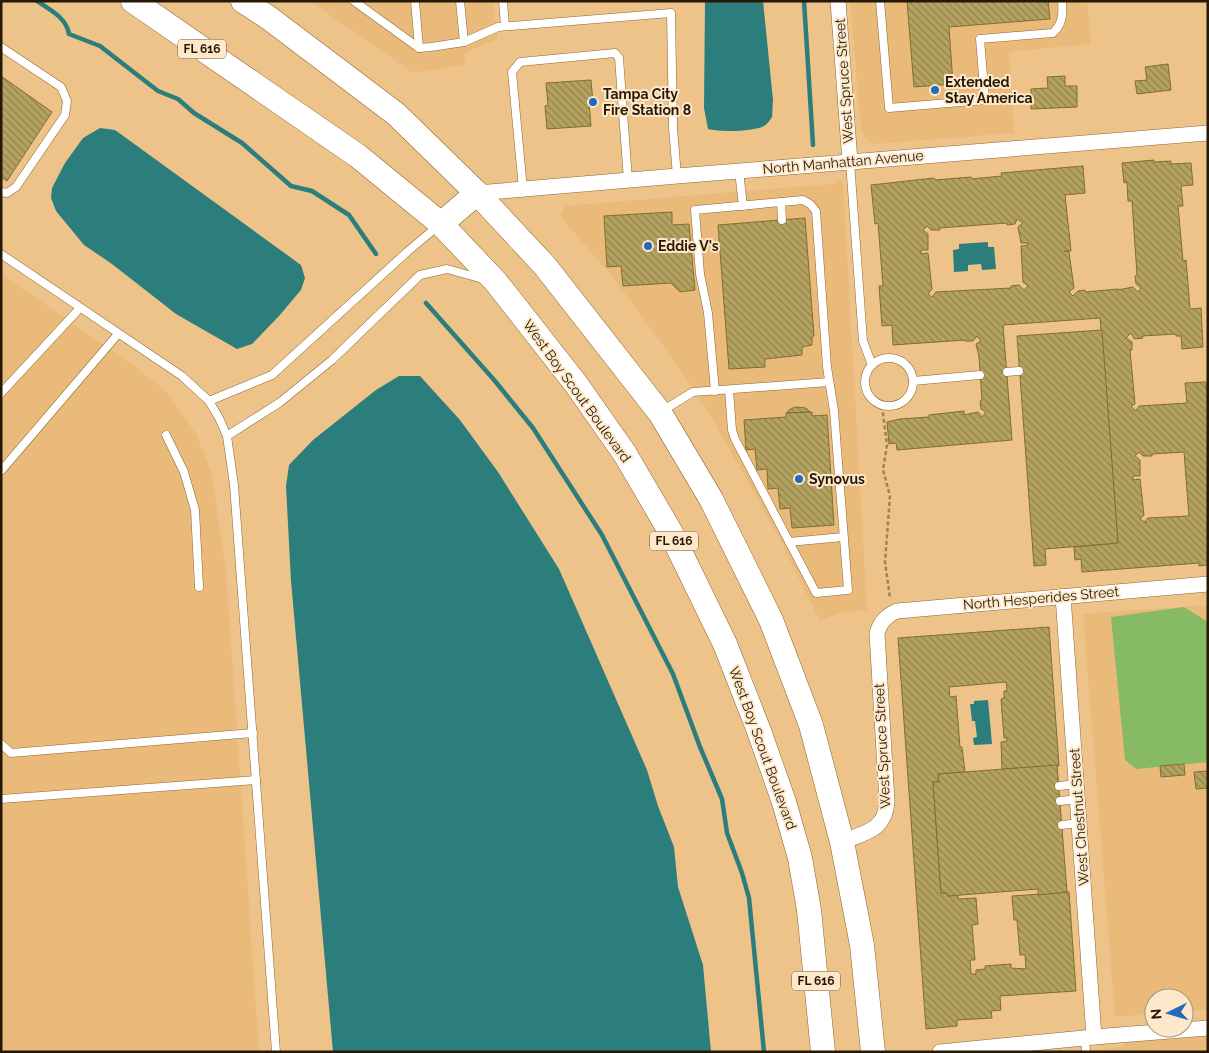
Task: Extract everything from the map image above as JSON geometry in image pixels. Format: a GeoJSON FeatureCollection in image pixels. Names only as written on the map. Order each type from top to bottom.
{"type":"FeatureCollection","features":[{"type":"Feature","properties":{"kind":"main road","name":"West Boy Scout Boulevard"},"geometry":{"type":"LineString","coordinates":[[132,1],[358,156],[441,224],[496,282],[576,384],[625,454],[670,531],[725,644],[784,802],[800,858],[809,910],[823,1052]]}},
{"type":"Feature","properties":{"kind":"main road"},"geometry":{"type":"LineString","coordinates":[[243,1],[269,18],[396,114],[477,194],[544,266],[660,412],[710,499],[771,620],[811,725],[842,842],[862,945],[873,1052]]}},
{"type":"Feature","properties":{"kind":"main road"},"geometry":{"type":"LineString","coordinates":[[441,224],[477,194]]}},
{"type":"Feature","properties":{"kind":"street","name":"West Spruce Street"},"geometry":{"type":"LineString","coordinates":[[838,1],[850,162]]}},
{"type":"Feature","properties":{"kind":"street","name":"North Manhattan Avenue"},"geometry":{"type":"LineString","coordinates":[[477,194],[739,170],[1207,133]]}},
{"type":"Feature","properties":{"kind":"street"},"geometry":{"type":"LineString","coordinates":[[1207,133],[1208,143]]}},
{"type":"Feature","properties":{"kind":"street","name":"North Hesperides Street"},"geometry":{"type":"LineString","coordinates":[[880,623],[886,616],[896,611],[1208,584]]}},
{"type":"Feature","properties":{"kind":"street","name":"West Chestnut Street"},"geometry":{"type":"LineString","coordinates":[[1063,596],[1079,823],[1089,1042]]}},
{"type":"Feature","properties":{"kind":"street","name":"West Spruce Street"},"geometry":{"type":"LineString","coordinates":[[842,842],[874,828],[884,821],[887,812],[888,802],[877,633],[880,623]]}},
{"type":"Feature","properties":{"kind":"street"},"geometry":{"type":"LineString","coordinates":[[940,1052],[1089,1042],[1208,1028]]}},
{"type":"Feature","properties":{"kind":"lane"},"geometry":{"type":"LineString","coordinates":[[354,1],[419,48],[431,48],[464,42],[498,27],[505,26],[671,13],[677,176]]}},
{"type":"Feature","properties":{"kind":"lane"},"geometry":{"type":"LineString","coordinates":[[416,1],[419,48]]}},
{"type":"Feature","properties":{"kind":"lane"},"geometry":{"type":"LineString","coordinates":[[460,1],[464,42]]}},
{"type":"Feature","properties":{"kind":"lane"},"geometry":{"type":"LineString","coordinates":[[503,1],[505,26]]}},
{"type":"Feature","properties":{"kind":"lane"},"geometry":{"type":"LineString","coordinates":[[880,1],[889,108],[985,100],[980,39],[1053,33],[1061,25],[1064,15],[1062,1]]}},
{"type":"Feature","properties":{"kind":"lane"},"geometry":{"type":"LineString","coordinates":[[1,47],[61,87],[67,101],[65,115],[16,187],[7,193],[1,192]]}},
{"type":"Feature","properties":{"kind":"lane"},"geometry":{"type":"LineString","coordinates":[[523,189],[512,72],[520,62],[616,53],[619,58],[628,180]]}},
{"type":"Feature","properties":{"kind":"lane"},"geometry":{"type":"LineString","coordinates":[[850,162],[862,341],[872,365]]}},
{"type":"Feature","properties":{"kind":"lane"},"geometry":{"type":"LineString","coordinates":[[739,170],[743,206]]}},
{"type":"Feature","properties":{"kind":"lane"},"geometry":{"type":"LineString","coordinates":[[715,391],[708,313],[700,274],[695,210],[803,200],[816,211],[848,590],[816,593],[735,439],[732,430],[728,390]]}},
{"type":"Feature","properties":{"kind":"lane"},"geometry":{"type":"LineString","coordinates":[[781,202],[782,220]]}},
{"type":"Feature","properties":{"kind":"lane"},"geometry":{"type":"LineString","coordinates":[[209,401],[272,375],[407,252],[441,224]]}},
{"type":"Feature","properties":{"kind":"lane"},"geometry":{"type":"LineString","coordinates":[[1,254],[182,376],[209,401],[227,436],[234,485],[276,1052]]}},
{"type":"Feature","properties":{"kind":"lane"},"geometry":{"type":"LineString","coordinates":[[227,436],[279,403],[332,360],[420,275],[446,269],[496,282]]}},
{"type":"Feature","properties":{"kind":"lane"},"geometry":{"type":"LineString","coordinates":[[1,393],[80,308]]}},
{"type":"Feature","properties":{"kind":"lane"},"geometry":{"type":"LineString","coordinates":[[1,471],[118,334]]}},
{"type":"Feature","properties":{"kind":"lane"},"geometry":{"type":"LineString","coordinates":[[885,358],[892,358],[910,370],[913,381],[906,400],[899,405],[891,407],[882,406],[869,396],[865,380],[867,372],[872,365],[885,358]]}},
{"type":"Feature","properties":{"kind":"lane"},"geometry":{"type":"LineString","coordinates":[[1007,372],[1020,371]]}},
{"type":"Feature","properties":{"kind":"lane"},"geometry":{"type":"LineString","coordinates":[[913,381],[980,375]]}},
{"type":"Feature","properties":{"kind":"lane"},"geometry":{"type":"LineString","coordinates":[[660,412],[693,392],[829,382]]}},
{"type":"Feature","properties":{"kind":"lane"},"geometry":{"type":"LineString","coordinates":[[166,435],[184,472],[194,510],[200,587]]}},
{"type":"Feature","properties":{"kind":"lane"},"geometry":{"type":"LineString","coordinates":[[790,542],[844,537]]}},
{"type":"Feature","properties":{"kind":"lane"},"geometry":{"type":"LineString","coordinates":[[1,744],[11,753],[253,733]]}},
{"type":"Feature","properties":{"kind":"lane"},"geometry":{"type":"LineString","coordinates":[[1,800],[256,780]]}},
{"type":"Feature","properties":{"kind":"lane"},"geometry":{"type":"LineString","coordinates":[[1059,786],[1076,784]]}},
{"type":"Feature","properties":{"kind":"lane"},"geometry":{"type":"LineString","coordinates":[[1060,801],[1077,799]]}},
{"type":"Feature","properties":{"kind":"lane"},"geometry":{"type":"LineString","coordinates":[[1062,825],[1079,823]]}},
{"type":"Feature","properties":{"kind":"path"},"geometry":{"type":"LineString","coordinates":[[882,406],[887,445],[883,470],[890,496],[885,562],[890,602]]}},
{"type":"Feature","properties":{"kind":"shaded area"},"geometry":{"type":"Polygon","coordinates":[[[310,1],[493,1],[497,39],[464,53],[465,65],[413,73],[310,1]]]}},
{"type":"Feature","properties":{"kind":"shaded area","name":"Extended Stay America"},"geometry":{"type":"Polygon","coordinates":[[[850,1],[1087,1],[1091,44],[1009,52],[1014,133],[873,144],[866,139],[861,128],[850,1]]]}},
{"type":"Feature","properties":{"kind":"shaded area"},"geometry":{"type":"Polygon","coordinates":[[[840,179],[843,182],[867,610],[838,613],[820,621],[776,532],[705,406],[611,275],[560,216],[566,206],[832,184],[840,179]]]}},
{"type":"Feature","properties":{"kind":"shaded area"},"geometry":{"type":"Polygon","coordinates":[[[1,274],[130,363],[168,393],[196,434],[211,471],[226,570],[259,1052],[1,1052],[1,274]]]}},
{"type":"Feature","properties":{"kind":"shaded area"},"geometry":{"type":"Polygon","coordinates":[[[1208,605],[1208,1010],[1194,1011],[1194,988],[1144,988],[1144,1015],[1115,1017],[1083,614],[1208,605]]]}},
{"type":"Feature","properties":{"kind":"shaded area"},"geometry":{"type":"Polygon","coordinates":[[[1208,1035],[1208,1052],[1085,1052],[1125,1046],[1125,1041],[1194,1038],[1194,1036],[1208,1035]]]}},
{"type":"Feature","properties":{"kind":"green space"},"geometry":{"type":"Polygon","coordinates":[[[1184,607],[1208,622],[1208,762],[1136,769],[1125,760],[1111,617],[1184,607]]]}},
{"type":"Feature","properties":{"kind":"water"},"geometry":{"type":"Polygon","coordinates":[[[705,1],[763,1],[773,100],[772,117],[764,126],[736,131],[708,129],[704,108],[705,1]]]}},
{"type":"Feature","properties":{"kind":"water"},"geometry":{"type":"Polygon","coordinates":[[[100,128],[115,130],[301,265],[305,278],[301,290],[252,344],[237,349],[176,314],[112,264],[84,245],[56,211],[51,198],[52,188],[65,163],[83,138],[100,128]]]}},
{"type":"Feature","properties":{"kind":"water"},"geometry":{"type":"Polygon","coordinates":[[[988,242],[988,247],[994,247],[996,269],[982,270],[981,264],[968,265],[968,271],[954,272],[953,250],[959,249],[959,244],[988,242]]]}},
{"type":"Feature","properties":{"kind":"water"},"geometry":{"type":"Polygon","coordinates":[[[399,376],[420,376],[460,420],[498,472],[559,569],[647,770],[658,806],[674,847],[678,887],[703,965],[711,1052],[333,1052],[291,581],[286,486],[289,465],[313,440],[376,390],[399,376]]]}},
{"type":"Feature","properties":{"kind":"water"},"geometry":{"type":"Polygon","coordinates":[[[988,700],[992,744],[974,745],[973,738],[977,737],[975,721],[972,721],[970,704],[974,704],[974,701],[988,700]]]}},
{"type":"Feature","properties":{"kind":"building"},"geometry":{"type":"Polygon","coordinates":[[[907,1],[1048,1],[1050,19],[949,27],[953,84],[914,87],[907,1]]]}},
{"type":"Feature","properties":{"kind":"building"},"geometry":{"type":"Polygon","coordinates":[[[1168,64],[1171,90],[1137,94],[1135,81],[1147,80],[1145,67],[1168,64]]]}},
{"type":"Feature","properties":{"kind":"building"},"geometry":{"type":"Polygon","coordinates":[[[1,76],[52,112],[7,181],[1,177],[1,76]]]}},
{"type":"Feature","properties":{"kind":"building"},"geometry":{"type":"Polygon","coordinates":[[[1065,76],[1065,86],[1077,86],[1077,107],[1031,109],[1031,89],[1048,88],[1047,77],[1065,76]]]}},
{"type":"Feature","properties":{"kind":"building"},"geometry":{"type":"Polygon","coordinates":[[[591,80],[593,103],[589,103],[591,126],[547,129],[545,106],[548,105],[546,83],[591,80]]]}},
{"type":"Feature","properties":{"kind":"building"},"geometry":{"type":"Polygon","coordinates":[[[1154,160],[1154,162],[1171,161],[1171,164],[1191,163],[1193,185],[1181,186],[1183,206],[1178,206],[1183,261],[1186,260],[1190,309],[1201,308],[1203,347],[1182,349],[1181,336],[1176,336],[1176,334],[1142,336],[1143,338],[1134,339],[1132,334],[1130,334],[1126,338],[1132,342],[1132,350],[1130,350],[1135,404],[1131,406],[1136,411],[1139,406],[1187,403],[1185,383],[1206,382],[1208,413],[1208,565],[1199,566],[1199,563],[1082,572],[1081,559],[1075,560],[1074,547],[1118,543],[1100,318],[1003,325],[1012,440],[897,450],[896,443],[889,444],[887,422],[964,411],[964,415],[978,412],[982,417],[986,412],[981,409],[980,401],[982,400],[979,357],[976,344],[981,341],[977,336],[973,341],[893,345],[892,325],[882,326],[879,286],[883,286],[878,223],[875,224],[871,185],[934,178],[935,180],[971,177],[971,179],[1002,176],[1001,173],[1083,166],[1085,193],[1065,195],[1071,251],[1064,251],[1069,252],[1074,288],[1069,292],[1073,296],[1078,291],[1118,290],[1133,287],[1138,292],[1141,288],[1136,284],[1135,276],[1137,275],[1132,201],[1128,201],[1127,182],[1124,183],[1122,163],[1154,160]],[[1017,219],[1015,224],[1007,225],[1007,223],[939,228],[940,230],[931,230],[927,226],[923,230],[928,234],[928,250],[921,250],[921,254],[928,253],[932,289],[928,294],[932,297],[936,292],[1011,288],[1011,286],[1019,285],[1024,290],[1028,286],[1023,282],[1021,246],[1028,245],[1028,243],[1021,243],[1018,227],[1023,223],[1017,219]],[[1139,452],[1135,456],[1140,460],[1140,476],[1133,476],[1133,480],[1140,479],[1144,515],[1140,519],[1146,523],[1145,521],[1148,518],[1189,516],[1184,452],[1143,456],[1139,452]]]}},
{"type":"Feature","properties":{"kind":"building","name":"Eddie V's"},"geometry":{"type":"Polygon","coordinates":[[[672,212],[672,225],[689,224],[695,290],[680,292],[671,283],[623,286],[621,266],[607,267],[604,216],[672,212]]]}},
{"type":"Feature","properties":{"kind":"building"},"geometry":{"type":"Polygon","coordinates":[[[805,218],[814,336],[812,336],[812,345],[802,347],[802,355],[765,359],[765,367],[729,369],[718,225],[805,218]]]}},
{"type":"Feature","properties":{"kind":"building"},"geometry":{"type":"Polygon","coordinates":[[[1102,330],[1118,543],[1045,549],[1046,565],[1034,566],[1017,336],[1102,330]]]}},
{"type":"Feature","properties":{"kind":"building"},"geometry":{"type":"Polygon","coordinates":[[[795,407],[806,408],[810,412],[787,413],[795,407]]]}},
{"type":"Feature","properties":{"kind":"building","name":"Synovus"},"geometry":{"type":"Polygon","coordinates":[[[812,412],[812,416],[827,415],[834,525],[792,528],[790,508],[780,509],[778,488],[768,489],[767,469],[757,470],[755,449],[746,450],[744,420],[786,417],[786,413],[812,412]]]}},
{"type":"Feature","properties":{"kind":"building"},"geometry":{"type":"Polygon","coordinates":[[[1049,627],[1059,766],[1002,769],[1001,742],[1007,741],[1007,738],[1004,738],[1001,699],[1004,698],[1004,691],[1007,691],[1006,682],[949,687],[950,697],[956,696],[960,747],[962,747],[965,772],[938,774],[939,782],[933,782],[941,893],[947,893],[948,896],[958,895],[958,899],[976,898],[978,924],[972,925],[975,960],[970,960],[971,974],[976,974],[976,970],[985,969],[985,966],[1011,964],[1011,968],[1026,969],[1025,955],[1020,955],[1017,920],[1014,920],[1012,896],[1069,892],[1076,991],[1000,996],[1001,1010],[991,1011],[992,1018],[957,1020],[957,1026],[926,1029],[898,638],[1049,627]]]}},
{"type":"Feature","properties":{"kind":"building"},"geometry":{"type":"Polygon","coordinates":[[[1184,764],[1185,775],[1161,777],[1160,766],[1184,764]]]}},
{"type":"Feature","properties":{"kind":"building"},"geometry":{"type":"Polygon","coordinates":[[[1057,765],[1067,892],[1038,895],[1038,889],[948,896],[947,893],[941,893],[933,782],[939,782],[938,774],[1057,765]]]}},
{"type":"Feature","properties":{"kind":"building"},"geometry":{"type":"Polygon","coordinates":[[[1208,771],[1208,788],[1196,789],[1194,772],[1208,771]]]}},
{"type":"Feature","properties":{"kind":"waterway"},"geometry":{"type":"LineString","coordinates":[[37,1],[61,18],[69,34],[100,46],[158,91],[178,99],[194,113],[242,143],[291,186],[312,191],[349,215],[376,254]]}},
{"type":"Feature","properties":{"kind":"waterway"},"geometry":{"type":"LineString","coordinates":[[804,1],[813,145]]}},
{"type":"Feature","properties":{"kind":"waterway"},"geometry":{"type":"LineString","coordinates":[[426,303],[495,381],[533,428],[602,535],[673,674],[700,747],[722,799],[727,833],[749,898],[764,1052]]}},
{"type":"Feature","properties":{"kind":"place","name":"Extended Stay America"},"geometry":{"type":"Point","coordinates":[935,90]}},
{"type":"Feature","properties":{"kind":"place","name":"Tampa City Fire Station 8"},"geometry":{"type":"Point","coordinates":[593,102]}},
{"type":"Feature","properties":{"kind":"place","name":"Eddie V's"},"geometry":{"type":"Point","coordinates":[648,246]}},
{"type":"Feature","properties":{"kind":"place","name":"Synovus"},"geometry":{"type":"Point","coordinates":[799,479]}}]}
